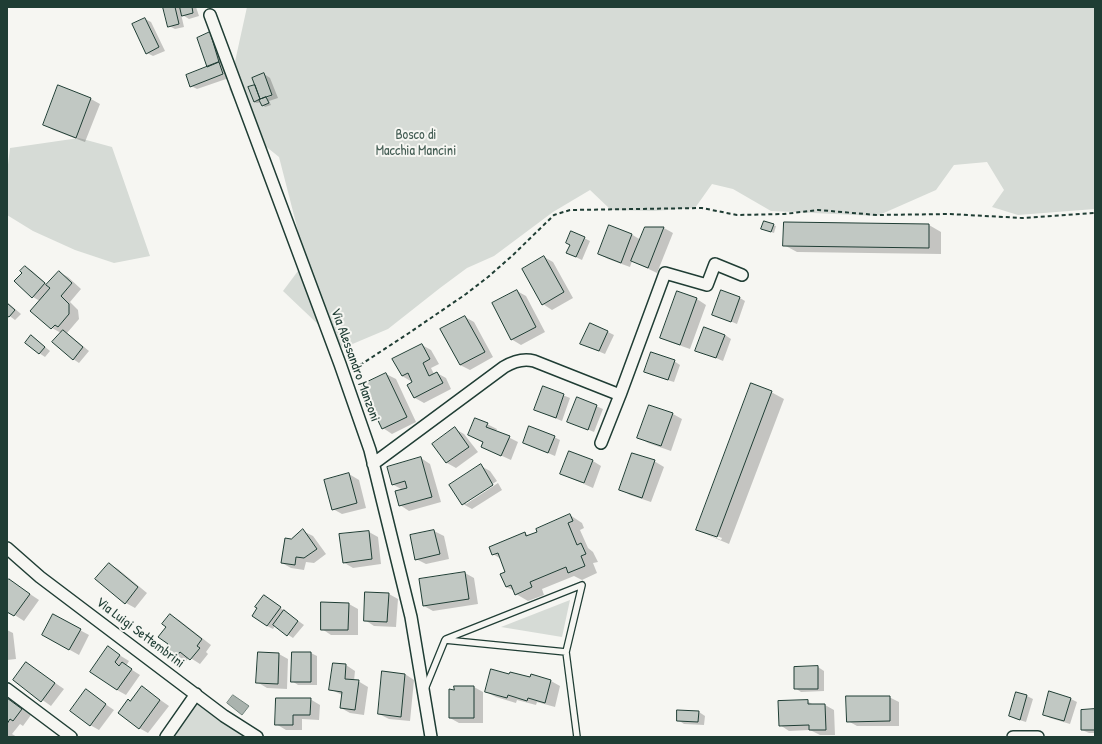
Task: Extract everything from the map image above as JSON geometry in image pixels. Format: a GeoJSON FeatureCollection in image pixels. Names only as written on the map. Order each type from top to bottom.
{"type":"FeatureCollection","features":[{"type":"Feature","properties":{"kind":"street","name":"Via Alessandro Manzoni"},"geometry":{"type":"LineString","coordinates":[[210,15],[344,375],[370,450],[410,616],[431,737]]}},
{"type":"Feature","properties":{"kind":"street"},"geometry":{"type":"LineString","coordinates":[[601,443],[665,273],[707,285],[715,264],[742,274]]}},
{"type":"Feature","properties":{"kind":"street"},"geometry":{"type":"LineString","coordinates":[[373,464],[504,367],[519,360],[526,359],[534,361],[620,395]]}},
{"type":"Feature","properties":{"kind":"street","name":"Via Luigi Settembrini"},"geometry":{"type":"LineString","coordinates":[[7,548],[40,577],[231,721],[257,737]]}},
{"type":"Feature","properties":{"kind":"street"},"geometry":{"type":"LineString","coordinates":[[7,689],[72,737]]}},
{"type":"Feature","properties":{"kind":"street"},"geometry":{"type":"LineString","coordinates":[[166,737],[196,694]]}},
{"type":"Feature","properties":{"kind":"street"},"geometry":{"type":"LineString","coordinates":[[1013,737],[1038,737]]}},
{"type":"Feature","properties":{"kind":"lane"},"geometry":{"type":"LineString","coordinates":[[424,693],[445,640],[582,585],[566,652],[577,737]]}},
{"type":"Feature","properties":{"kind":"lane"},"geometry":{"type":"LineString","coordinates":[[445,640],[566,652]]}},
{"type":"Feature","properties":{"kind":"path"},"geometry":{"type":"LineString","coordinates":[[344,375],[410,333],[466,294],[513,255],[554,215],[570,210],[702,208],[737,214],[784,214],[818,210],[876,215],[950,214],[1022,218],[1095,213]]}},
{"type":"Feature","properties":{"kind":"green space","name":"Bosco di Macchia Mancini"},"geometry":{"type":"Polygon","coordinates":[[[247,7],[1095,7],[1095,209],[1018,215],[992,207],[1004,190],[987,162],[954,165],[936,190],[877,216],[771,211],[733,189],[712,184],[695,208],[653,211],[611,210],[590,190],[553,212],[494,256],[467,268],[388,329],[343,348],[283,291],[304,263],[297,227],[279,157],[253,136],[229,89],[247,7]]]}},
{"type":"Feature","properties":{"kind":"green space"},"geometry":{"type":"Polygon","coordinates":[[[79,138],[112,147],[150,256],[114,263],[75,250],[33,231],[7,215],[7,173],[10,148],[79,138]]]}},
{"type":"Feature","properties":{"kind":"green space"},"geometry":{"type":"Polygon","coordinates":[[[570,600],[562,637],[501,627],[570,600]]]}},
{"type":"Feature","properties":{"kind":"green space"},"geometry":{"type":"Polygon","coordinates":[[[196,702],[245,737],[171,737],[196,702]]]}},
{"type":"Feature","properties":{"kind":"shaded area"},"geometry":{"type":"Polygon","coordinates":[[[233,695],[249,706],[242,715],[227,703],[233,695]]]}},
{"type":"Feature","properties":{"kind":"building"},"geometry":{"type":"Polygon","coordinates":[[[163,7],[175,7],[179,24],[168,27],[163,7]]]}},
{"type":"Feature","properties":{"kind":"building"},"geometry":{"type":"Polygon","coordinates":[[[180,7],[192,7],[193,13],[182,16],[180,7]]]}},
{"type":"Feature","properties":{"kind":"building"},"geometry":{"type":"Polygon","coordinates":[[[145,18],[159,47],[146,54],[132,24],[145,18]]]}},
{"type":"Feature","properties":{"kind":"building"},"geometry":{"type":"Polygon","coordinates":[[[210,32],[219,62],[207,67],[197,38],[210,32]]]}},
{"type":"Feature","properties":{"kind":"building"},"geometry":{"type":"Polygon","coordinates":[[[219,62],[223,74],[190,87],[186,75],[219,62]]]}},
{"type":"Feature","properties":{"kind":"building"},"geometry":{"type":"Polygon","coordinates":[[[264,73],[272,95],[260,99],[252,78],[264,73]]]}},
{"type":"Feature","properties":{"kind":"building"},"geometry":{"type":"Polygon","coordinates":[[[58,85],[91,98],[76,138],[43,125],[58,85]]]}},
{"type":"Feature","properties":{"kind":"building"},"geometry":{"type":"Polygon","coordinates":[[[255,85],[260,99],[254,102],[248,87],[255,85]]]}},
{"type":"Feature","properties":{"kind":"building"},"geometry":{"type":"Polygon","coordinates":[[[266,97],[269,103],[262,106],[259,100],[266,97]]]}},
{"type":"Feature","properties":{"kind":"building"},"geometry":{"type":"Polygon","coordinates":[[[764,221],[774,224],[771,232],[761,229],[764,221]]]}},
{"type":"Feature","properties":{"kind":"building"},"geometry":{"type":"Polygon","coordinates":[[[784,222],[929,224],[929,248],[783,246],[784,222]]]}},
{"type":"Feature","properties":{"kind":"building"},"geometry":{"type":"Polygon","coordinates":[[[609,225],[632,234],[621,263],[598,254],[609,225]]]}},
{"type":"Feature","properties":{"kind":"building"},"geometry":{"type":"Polygon","coordinates":[[[645,227],[664,227],[648,268],[631,261],[645,227]]]}},
{"type":"Feature","properties":{"kind":"building"},"geometry":{"type":"Polygon","coordinates":[[[571,231],[585,237],[576,257],[566,253],[570,245],[566,243],[571,231]]]}},
{"type":"Feature","properties":{"kind":"building"},"geometry":{"type":"Polygon","coordinates":[[[544,256],[564,292],[542,305],[522,269],[544,256]]]}},
{"type":"Feature","properties":{"kind":"building"},"geometry":{"type":"Polygon","coordinates":[[[25,266],[45,283],[32,298],[14,281],[22,273],[20,271],[25,266]]]}},
{"type":"Feature","properties":{"kind":"building"},"geometry":{"type":"Polygon","coordinates":[[[59,271],[72,283],[61,296],[69,304],[69,314],[58,327],[55,325],[51,329],[30,311],[50,288],[46,285],[59,271]]]}},
{"type":"Feature","properties":{"kind":"building"},"geometry":{"type":"Polygon","coordinates":[[[517,290],[536,327],[511,340],[492,303],[517,290]]]}},
{"type":"Feature","properties":{"kind":"building"},"geometry":{"type":"Polygon","coordinates":[[[721,290],[740,297],[731,322],[712,315],[721,290]]]}},
{"type":"Feature","properties":{"kind":"building"},"geometry":{"type":"Polygon","coordinates":[[[677,291],[697,298],[680,345],[660,338],[677,291]]]}},
{"type":"Feature","properties":{"kind":"building"},"geometry":{"type":"Polygon","coordinates":[[[7,303],[15,310],[9,317],[7,316],[7,303]]]}},
{"type":"Feature","properties":{"kind":"building"},"geometry":{"type":"Polygon","coordinates":[[[465,316],[485,352],[460,365],[440,329],[465,316]]]}},
{"type":"Feature","properties":{"kind":"building"},"geometry":{"type":"Polygon","coordinates":[[[590,323],[608,331],[599,351],[580,344],[590,323]]]}},
{"type":"Feature","properties":{"kind":"building"},"geometry":{"type":"Polygon","coordinates":[[[704,327],[725,335],[716,358],[695,351],[704,327]]]}},
{"type":"Feature","properties":{"kind":"building"},"geometry":{"type":"Polygon","coordinates":[[[63,330],[83,347],[73,360],[52,342],[63,330]]]}},
{"type":"Feature","properties":{"kind":"building"},"geometry":{"type":"Polygon","coordinates":[[[31,335],[45,347],[39,354],[25,343],[31,335]]]}},
{"type":"Feature","properties":{"kind":"building"},"geometry":{"type":"Polygon","coordinates":[[[422,344],[430,359],[423,363],[429,376],[437,372],[443,383],[414,398],[407,385],[412,382],[408,373],[402,376],[392,359],[422,344]]]}},
{"type":"Feature","properties":{"kind":"building"},"geometry":{"type":"Polygon","coordinates":[[[651,352],[675,360],[668,380],[644,372],[651,352]]]}},
{"type":"Feature","properties":{"kind":"building"},"geometry":{"type":"Polygon","coordinates":[[[386,373],[407,417],[382,429],[361,385],[386,373]]]}},
{"type":"Feature","properties":{"kind":"building"},"geometry":{"type":"Polygon","coordinates":[[[751,383],[772,391],[717,537],[696,530],[751,383]]]}},
{"type":"Feature","properties":{"kind":"building"},"geometry":{"type":"Polygon","coordinates":[[[543,386],[564,394],[556,418],[534,410],[543,386]]]}},
{"type":"Feature","properties":{"kind":"building"},"geometry":{"type":"Polygon","coordinates":[[[577,397],[597,405],[588,430],[567,422],[577,397]]]}},
{"type":"Feature","properties":{"kind":"building"},"geometry":{"type":"Polygon","coordinates":[[[649,405],[673,413],[661,446],[637,438],[649,405]]]}},
{"type":"Feature","properties":{"kind":"building"},"geometry":{"type":"Polygon","coordinates":[[[475,418],[488,423],[486,427],[510,436],[501,456],[481,447],[483,442],[468,435],[475,418]]]}},
{"type":"Feature","properties":{"kind":"building"},"geometry":{"type":"Polygon","coordinates":[[[529,426],[555,436],[548,453],[523,443],[529,426]]]}},
{"type":"Feature","properties":{"kind":"building"},"geometry":{"type":"Polygon","coordinates":[[[455,427],[469,447],[446,463],[432,444],[455,427]]]}},
{"type":"Feature","properties":{"kind":"building"},"geometry":{"type":"Polygon","coordinates":[[[569,451],[593,460],[584,483],[560,474],[569,451]]]}},
{"type":"Feature","properties":{"kind":"building"},"geometry":{"type":"Polygon","coordinates":[[[632,453],[655,460],[642,498],[619,490],[632,453]]]}},
{"type":"Feature","properties":{"kind":"building"},"geometry":{"type":"Polygon","coordinates":[[[421,457],[432,497],[399,506],[395,491],[407,488],[405,481],[392,485],[387,467],[421,457]]]}},
{"type":"Feature","properties":{"kind":"building"},"geometry":{"type":"Polygon","coordinates":[[[481,464],[493,485],[462,505],[449,485],[481,464]]]}},
{"type":"Feature","properties":{"kind":"building"},"geometry":{"type":"Polygon","coordinates":[[[349,473],[357,503],[332,510],[324,480],[349,473]]]}},
{"type":"Feature","properties":{"kind":"building"},"geometry":{"type":"Polygon","coordinates":[[[570,514],[573,521],[568,523],[577,545],[581,543],[586,554],[581,556],[585,566],[568,573],[566,567],[530,582],[532,587],[515,595],[511,585],[506,587],[500,574],[505,572],[498,553],[492,555],[489,547],[525,532],[526,536],[537,532],[536,529],[570,514]]]}},
{"type":"Feature","properties":{"kind":"building"},"geometry":{"type":"Polygon","coordinates":[[[303,529],[317,549],[304,558],[296,557],[295,565],[281,563],[285,538],[291,539],[303,529]]]}},
{"type":"Feature","properties":{"kind":"building"},"geometry":{"type":"Polygon","coordinates":[[[434,530],[440,554],[415,560],[410,535],[434,530]]]}},
{"type":"Feature","properties":{"kind":"building"},"geometry":{"type":"Polygon","coordinates":[[[369,531],[372,559],[343,563],[339,534],[369,531]]]}},
{"type":"Feature","properties":{"kind":"building"},"geometry":{"type":"Polygon","coordinates":[[[109,563],[138,587],[125,604],[95,579],[109,563]]]}},
{"type":"Feature","properties":{"kind":"building"},"geometry":{"type":"Polygon","coordinates":[[[465,572],[469,599],[423,606],[419,579],[465,572]]]}},
{"type":"Feature","properties":{"kind":"building"},"geometry":{"type":"Polygon","coordinates":[[[9,579],[30,594],[14,616],[7,612],[7,581],[9,579]]]}},
{"type":"Feature","properties":{"kind":"building"},"geometry":{"type":"Polygon","coordinates":[[[365,592],[389,593],[387,622],[364,621],[365,592]]]}},
{"type":"Feature","properties":{"kind":"building"},"geometry":{"type":"Polygon","coordinates":[[[264,595],[281,607],[267,626],[252,616],[257,608],[255,607],[264,595]]]}},
{"type":"Feature","properties":{"kind":"building"},"geometry":{"type":"Polygon","coordinates":[[[321,602],[349,603],[348,630],[321,630],[321,602]]]}},
{"type":"Feature","properties":{"kind":"building"},"geometry":{"type":"Polygon","coordinates":[[[284,610],[298,621],[287,636],[273,625],[284,610]]]}},
{"type":"Feature","properties":{"kind":"building"},"geometry":{"type":"Polygon","coordinates":[[[53,614],[81,629],[69,650],[42,635],[53,614]]]}},
{"type":"Feature","properties":{"kind":"building"},"geometry":{"type":"Polygon","coordinates":[[[170,614],[202,639],[197,646],[200,648],[190,660],[180,652],[176,657],[165,648],[168,644],[158,637],[166,627],[162,624],[170,614]]]}},
{"type":"Feature","properties":{"kind":"building"},"geometry":{"type":"Polygon","coordinates":[[[108,646],[120,655],[115,662],[119,666],[122,662],[132,669],[117,690],[90,672],[108,646]]]}},
{"type":"Feature","properties":{"kind":"building"},"geometry":{"type":"Polygon","coordinates":[[[258,652],[279,653],[278,684],[256,683],[258,652]]]}},
{"type":"Feature","properties":{"kind":"building"},"geometry":{"type":"Polygon","coordinates":[[[292,652],[311,652],[311,682],[291,682],[292,652]]]}},
{"type":"Feature","properties":{"kind":"building"},"geometry":{"type":"Polygon","coordinates":[[[26,662],[55,683],[41,702],[13,680],[26,662]]]}},
{"type":"Feature","properties":{"kind":"building"},"geometry":{"type":"Polygon","coordinates":[[[333,663],[346,664],[345,679],[359,680],[355,710],[340,708],[342,692],[329,690],[333,663]]]}},
{"type":"Feature","properties":{"kind":"building"},"geometry":{"type":"Polygon","coordinates":[[[818,666],[818,689],[794,689],[794,667],[818,666]]]}},
{"type":"Feature","properties":{"kind":"building"},"geometry":{"type":"Polygon","coordinates":[[[491,669],[509,674],[510,672],[530,677],[531,674],[551,680],[545,703],[528,698],[527,701],[508,695],[507,698],[485,692],[491,669]]]}},
{"type":"Feature","properties":{"kind":"building"},"geometry":{"type":"Polygon","coordinates":[[[382,671],[405,674],[401,717],[378,714],[382,671]]]}},
{"type":"Feature","properties":{"kind":"building"},"geometry":{"type":"Polygon","coordinates":[[[142,686],[160,700],[139,729],[118,713],[128,699],[130,701],[142,686]]]}},
{"type":"Feature","properties":{"kind":"building"},"geometry":{"type":"Polygon","coordinates":[[[454,686],[474,686],[474,718],[449,718],[449,689],[454,690],[454,686]]]}},
{"type":"Feature","properties":{"kind":"building"},"geometry":{"type":"Polygon","coordinates":[[[86,689],[106,704],[90,726],[70,711],[86,689]]]}},
{"type":"Feature","properties":{"kind":"building"},"geometry":{"type":"Polygon","coordinates":[[[1049,691],[1071,698],[1064,721],[1043,715],[1049,691]]]}},
{"type":"Feature","properties":{"kind":"building"},"geometry":{"type":"Polygon","coordinates":[[[1016,692],[1027,695],[1020,720],[1009,716],[1016,692]]]}},
{"type":"Feature","properties":{"kind":"building"},"geometry":{"type":"Polygon","coordinates":[[[846,696],[890,696],[890,721],[847,722],[846,696]]]}},
{"type":"Feature","properties":{"kind":"building"},"geometry":{"type":"Polygon","coordinates":[[[7,698],[22,709],[13,721],[10,719],[7,724],[7,698]]]}},
{"type":"Feature","properties":{"kind":"building"},"geometry":{"type":"Polygon","coordinates":[[[276,698],[311,698],[310,715],[293,715],[293,725],[275,725],[276,698]]]}},
{"type":"Feature","properties":{"kind":"building"},"geometry":{"type":"Polygon","coordinates":[[[808,700],[808,704],[825,704],[826,730],[809,730],[809,725],[779,726],[778,701],[808,700]]]}},
{"type":"Feature","properties":{"kind":"building"},"geometry":{"type":"Polygon","coordinates":[[[1095,709],[1095,730],[1081,730],[1081,710],[1095,709]]]}},
{"type":"Feature","properties":{"kind":"building"},"geometry":{"type":"Polygon","coordinates":[[[677,710],[699,711],[698,722],[677,721],[677,710]]]}}]}
